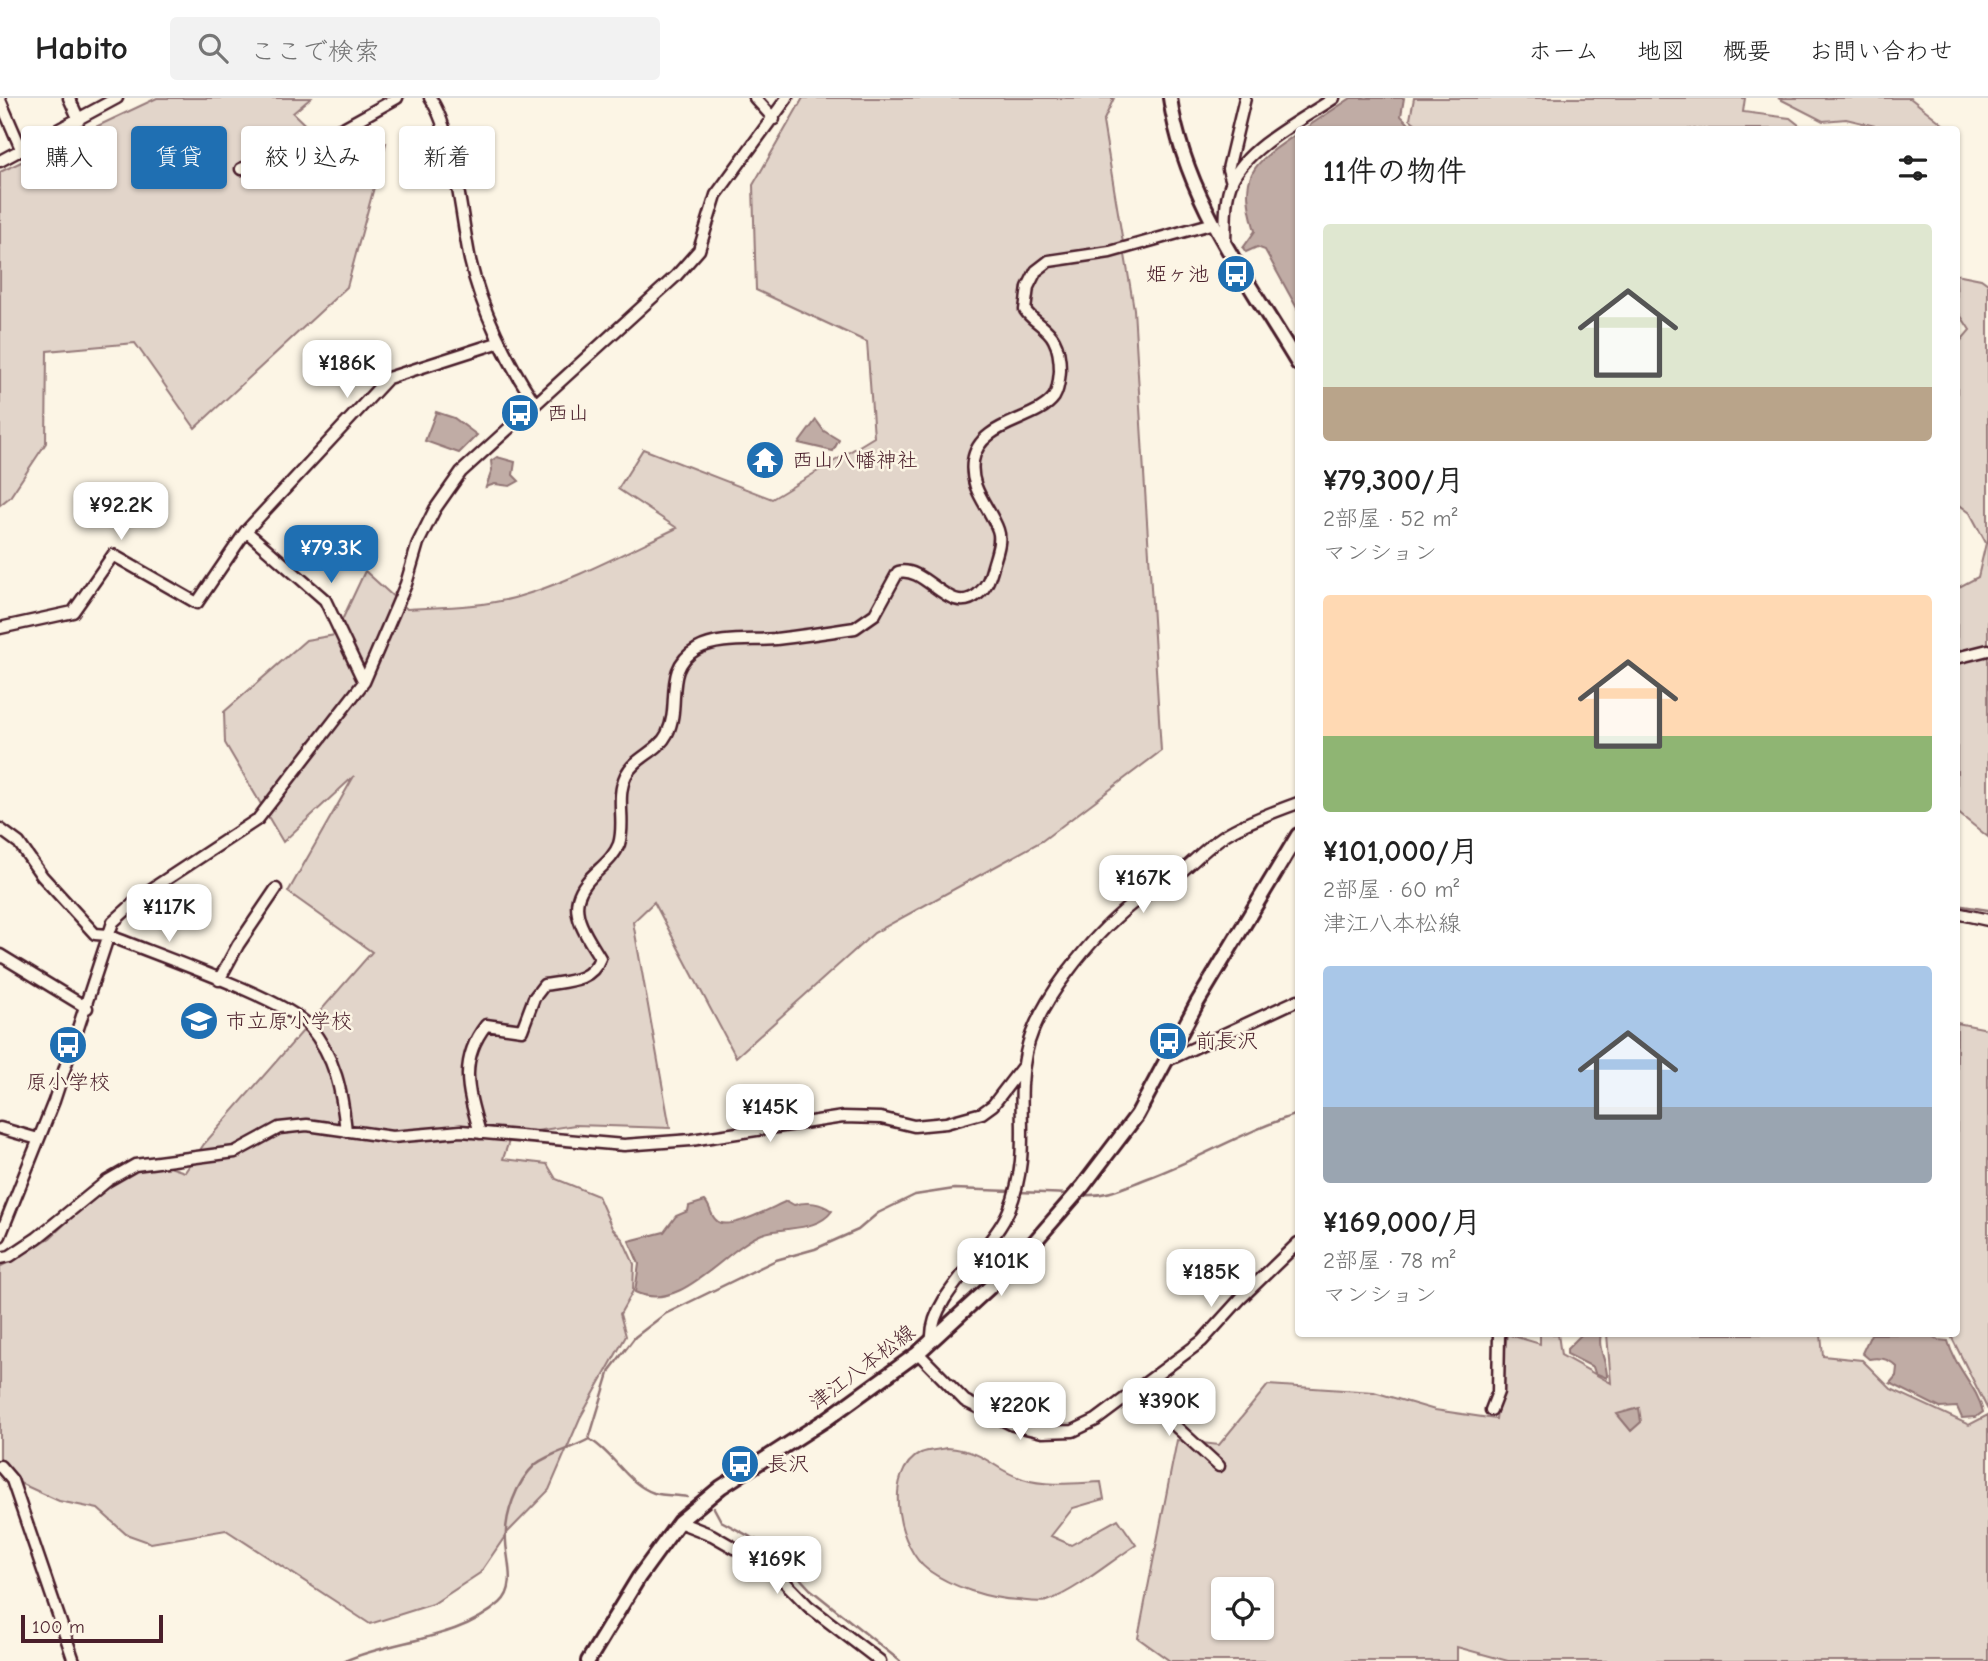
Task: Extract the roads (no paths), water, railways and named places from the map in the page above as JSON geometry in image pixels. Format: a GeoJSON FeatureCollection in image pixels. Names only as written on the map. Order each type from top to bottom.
{"type":"FeatureCollection","features":[{"type":"Feature","properties":{"kind":"main road"},"geometry":{"type":"LineString","coordinates":[[1170,98],[1187,169],[1214,223],[1295,359]]}},
{"type":"Feature","properties":{"kind":"main road","name":"津江八本松線"},"geometry":{"type":"LineString","coordinates":[[588,1661],[639,1577],[680,1522],[721,1487],[827,1419],[918,1353],[1016,1263],[1083,1186],[1137,1115],[1197,1003],[1295,840]]}},
{"type":"Feature","properties":{"kind":"street"},"geometry":{"type":"LineString","coordinates":[[69,98],[79,120]]}},
{"type":"Feature","properties":{"kind":"street"},"geometry":{"type":"LineString","coordinates":[[68,126],[117,98]]}},
{"type":"Feature","properties":{"kind":"street"},"geometry":{"type":"LineString","coordinates":[[342,126],[397,98]]}},
{"type":"Feature","properties":{"kind":"street"},"geometry":{"type":"LineString","coordinates":[[430,98],[446,139],[471,264],[495,329],[534,402]]}},
{"type":"Feature","properties":{"kind":"street"},"geometry":{"type":"LineString","coordinates":[[755,98],[774,119]]}},
{"type":"Feature","properties":{"kind":"street"},"geometry":{"type":"LineString","coordinates":[[0,1236],[87,1009],[113,922],[124,910],[258,819],[363,682],[435,509],[461,472],[534,402],[607,340],[699,250],[716,195],[788,98]]}},
{"type":"Feature","properties":{"kind":"street"},"geometry":{"type":"LineString","coordinates":[[1232,182],[1228,169],[1245,98]]}},
{"type":"Feature","properties":{"kind":"street"},"geometry":{"type":"LineString","coordinates":[[1225,241],[1227,199],[1232,182],[1245,158],[1334,98]]}},
{"type":"Feature","properties":{"kind":"street"},"geometry":{"type":"LineString","coordinates":[[0,100],[21,150]]}},
{"type":"Feature","properties":{"kind":"street"},"geometry":{"type":"LineString","coordinates":[[0,161],[21,152]]}},
{"type":"Feature","properties":{"kind":"street"},"geometry":{"type":"LineString","coordinates":[[480,1133],[471,1101],[468,1051],[486,1025],[522,1030],[534,998],[544,985],[585,978],[596,968],[600,958],[583,930],[577,906],[578,897],[589,879],[616,850],[620,841],[620,796],[626,776],[633,765],[666,736],[673,715],[676,668],[686,656],[709,644],[855,628],[875,614],[898,572],[914,572],[946,595],[959,600],[980,593],[989,582],[999,537],[998,528],[978,496],[972,463],[976,449],[988,436],[1048,403],[1058,387],[1060,363],[1055,340],[1025,310],[1028,286],[1036,271],[1049,261],[1110,252],[1214,223]]}},
{"type":"Feature","properties":{"kind":"street"},"geometry":{"type":"LineString","coordinates":[[0,628],[73,612],[113,555],[197,603],[246,531],[388,378],[495,344]]}},
{"type":"Feature","properties":{"kind":"street"},"geometry":{"type":"LineString","coordinates":[[246,531],[325,600],[363,682]]}},
{"type":"Feature","properties":{"kind":"street"},"geometry":{"type":"LineString","coordinates":[[1960,657],[1988,650]]}},
{"type":"Feature","properties":{"kind":"street"},"geometry":{"type":"LineString","coordinates":[[932,1339],[931,1330],[938,1310],[983,1252],[1007,1214],[1020,1182],[1023,1160],[1023,1066],[1042,1008],[1080,959],[1133,903],[1165,884],[1230,832],[1295,804]]}},
{"type":"Feature","properties":{"kind":"street"},"geometry":{"type":"LineString","coordinates":[[0,829],[19,843],[42,876],[95,933],[107,935],[219,980],[274,1004],[309,1025],[338,1073],[346,1131]]}},
{"type":"Feature","properties":{"kind":"street"},"geometry":{"type":"LineString","coordinates":[[219,980],[238,945],[276,889]]}},
{"type":"Feature","properties":{"kind":"street"},"geometry":{"type":"LineString","coordinates":[[1960,914],[1988,920]]}},
{"type":"Feature","properties":{"kind":"street"},"geometry":{"type":"LineString","coordinates":[[0,955],[87,1009]]}},
{"type":"Feature","properties":{"kind":"street"},"geometry":{"type":"LineString","coordinates":[[1168,1060],[1295,1001]]}},
{"type":"Feature","properties":{"kind":"street"},"geometry":{"type":"LineString","coordinates":[[0,1258],[10,1255],[37,1238],[107,1181],[135,1166],[235,1152],[279,1128],[307,1125],[392,1137],[461,1131],[624,1145],[656,1144],[843,1117],[881,1118],[914,1126],[982,1113],[993,1105],[1023,1066]]}},
{"type":"Feature","properties":{"kind":"street"},"geometry":{"type":"LineString","coordinates":[[0,1128],[38,1139]]}},
{"type":"Feature","properties":{"kind":"street"},"geometry":{"type":"LineString","coordinates":[[918,1353],[965,1401],[1013,1425],[1058,1433],[1083,1428],[1210,1335],[1241,1297],[1295,1246]]}},
{"type":"Feature","properties":{"kind":"street"},"geometry":{"type":"LineString","coordinates":[[1492,1410],[1499,1392],[1499,1337]]}},
{"type":"Feature","properties":{"kind":"street"},"geometry":{"type":"LineString","coordinates":[[1136,1390],[1219,1465]]}},
{"type":"Feature","properties":{"kind":"street"},"geometry":{"type":"LineString","coordinates":[[0,1466],[12,1480],[74,1661]]}},
{"type":"Feature","properties":{"kind":"street"},"geometry":{"type":"LineString","coordinates":[[680,1522],[744,1551],[773,1570],[808,1606],[880,1661]]}},
{"type":"Feature","properties":{"kind":"waterway"},"geometry":{"type":"LineString","coordinates":[[1960,906],[1988,910]]}},
{"type":"Feature","properties":{"kind":"waterway"},"geometry":{"type":"LineString","coordinates":[[1081,1195],[1107,1193],[1123,1188],[1295,1115]]}},
{"type":"Feature","properties":{"kind":"waterway"},"geometry":{"type":"LineString","coordinates":[[345,1661],[465,1625],[500,1603],[510,1582],[506,1532],[509,1511],[517,1490],[536,1464],[589,1439],[610,1370],[635,1337],[665,1314],[776,1260],[815,1249],[858,1230],[878,1213],[915,1195],[954,1189],[1011,1191]]}},
{"type":"Feature","properties":{"kind":"waterway"},"geometry":{"type":"LineString","coordinates":[[1018,1192],[1071,1194]]}},
{"type":"Feature","properties":{"kind":"waterway"},"geometry":{"type":"LineString","coordinates":[[589,1439],[644,1489],[658,1494],[687,1497]]}},
{"type":"Feature","properties":{"kind":"waterway"},"geometry":{"type":"LineString","coordinates":[[714,1508],[721,1521],[773,1549],[810,1589],[900,1661]]}},
{"type":"Feature","properties":{"kind":"place","name":"姫ヶ池"},"geometry":{"type":"Point","coordinates":[1236,274]}},
{"type":"Feature","properties":{"kind":"place","name":"西山"},"geometry":{"type":"Point","coordinates":[520,413]}},
{"type":"Feature","properties":{"kind":"place","name":"西山八幡神社"},"geometry":{"type":"Point","coordinates":[765,460]}},
{"type":"Feature","properties":{"kind":"place","name":"市立原小学校"},"geometry":{"type":"Point","coordinates":[199,1021]}},
{"type":"Feature","properties":{"kind":"place","name":"前長沢"},"geometry":{"type":"Point","coordinates":[1168,1041]}},
{"type":"Feature","properties":{"kind":"place","name":"原小学校"},"geometry":{"type":"Point","coordinates":[68,1045]}},
{"type":"Feature","properties":{"kind":"place","name":"長沢"},"geometry":{"type":"Point","coordinates":[740,1464]}}]}
